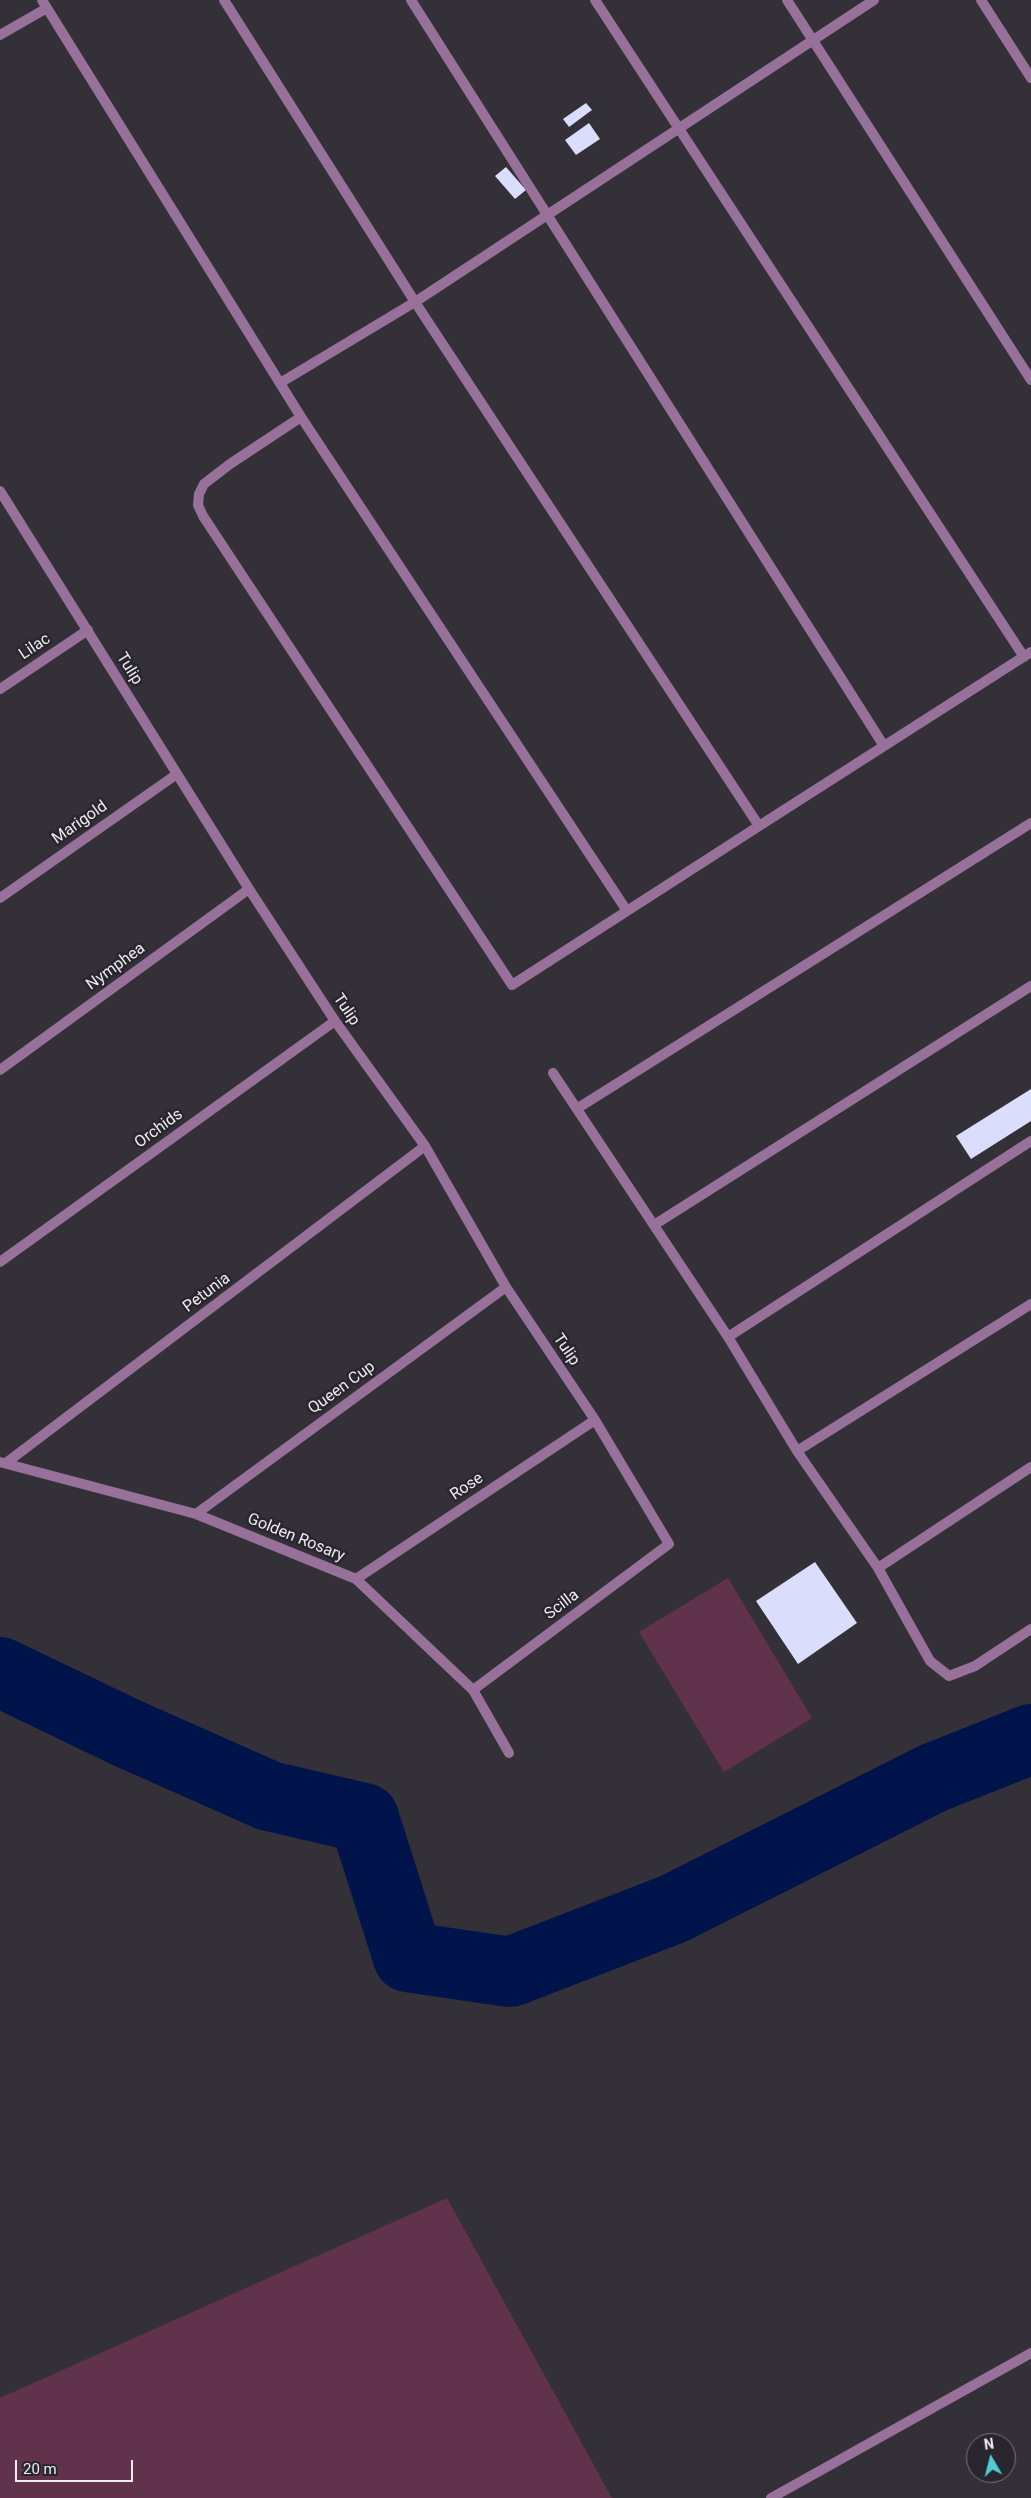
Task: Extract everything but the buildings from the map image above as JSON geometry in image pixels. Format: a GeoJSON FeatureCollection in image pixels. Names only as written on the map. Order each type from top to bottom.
{"type":"FeatureCollection","features":[{"type":"Feature","properties":{"kind":"street"},"geometry":{"type":"LineString","coordinates":[[224,0],[415,302],[759,826]]}},
{"type":"Feature","properties":{"kind":"street"},"geometry":{"type":"LineString","coordinates":[[411,0],[884,746]]}},
{"type":"Feature","properties":{"kind":"street"},"geometry":{"type":"LineString","coordinates":[[301,417],[230,464],[204,484],[199,494],[198,505],[202,516],[512,985],[1028,654],[595,0]]}},
{"type":"Feature","properties":{"kind":"street"},"geometry":{"type":"LineString","coordinates":[[787,0],[1031,380]]}},
{"type":"Feature","properties":{"kind":"street"},"geometry":{"type":"LineString","coordinates":[[280,383],[415,302],[874,0]]}},
{"type":"Feature","properties":{"kind":"street"},"geometry":{"type":"LineString","coordinates":[[981,0],[1031,78]]}},
{"type":"Feature","properties":{"kind":"street"},"geometry":{"type":"LineString","coordinates":[[0,35],[45,4],[301,417],[628,911]]}},
{"type":"Feature","properties":{"kind":"street","name":"Tulip"},"geometry":{"type":"LineString","coordinates":[[0,491],[249,889],[335,1021],[425,1146],[506,1287],[595,1420],[669,1544]]}},
{"type":"Feature","properties":{"kind":"street"},"geometry":{"type":"LineString","coordinates":[[0,512],[9,506]]}},
{"type":"Feature","properties":{"kind":"street","name":"Lilac"},"geometry":{"type":"LineString","coordinates":[[0,689],[88,630]]}},
{"type":"Feature","properties":{"kind":"street","name":"Marigold"},"geometry":{"type":"LineString","coordinates":[[0,898],[177,774]]}},
{"type":"Feature","properties":{"kind":"street"},"geometry":{"type":"LineString","coordinates":[[578,1108],[1031,823]]}},
{"type":"Feature","properties":{"kind":"street","name":"Nymphea"},"geometry":{"type":"LineString","coordinates":[[0,1070],[249,889]]}},
{"type":"Feature","properties":{"kind":"street"},"geometry":{"type":"LineString","coordinates":[[654,1225],[1031,986]]}},
{"type":"Feature","properties":{"kind":"street","name":"Orchids"},"geometry":{"type":"LineString","coordinates":[[0,1262],[335,1021]]}},
{"type":"Feature","properties":{"kind":"street"},"geometry":{"type":"LineString","coordinates":[[553,1072],[728,1337],[797,1451],[878,1568],[930,1661],[949,1676],[975,1666],[1031,1629]]}},
{"type":"Feature","properties":{"kind":"street"},"geometry":{"type":"LineString","coordinates":[[728,1337],[1031,1140]]}},
{"type":"Feature","properties":{"kind":"street","name":"Petunia"},"geometry":{"type":"LineString","coordinates":[[3,1462],[425,1146]]}},
{"type":"Feature","properties":{"kind":"street","name":"Queen Cup"},"geometry":{"type":"LineString","coordinates":[[196,1514],[506,1287]]}},
{"type":"Feature","properties":{"kind":"street"},"geometry":{"type":"LineString","coordinates":[[797,1451],[1031,1304]]}},
{"type":"Feature","properties":{"kind":"street","name":"Rose"},"geometry":{"type":"LineString","coordinates":[[356,1579],[595,1420]]}},
{"type":"Feature","properties":{"kind":"street","name":"Golden Rosary"},"geometry":{"type":"LineString","coordinates":[[3,1462],[196,1514],[356,1579],[473,1690],[509,1753]]}},
{"type":"Feature","properties":{"kind":"street"},"geometry":{"type":"LineString","coordinates":[[878,1568],[1031,1467]]}},
{"type":"Feature","properties":{"kind":"street","name":"Scilla"},"geometry":{"type":"LineString","coordinates":[[473,1690],[669,1544]]}},
{"type":"Feature","properties":{"kind":"street"},"geometry":{"type":"LineString","coordinates":[[771,2498],[1031,2353]]}},
{"type":"Feature","properties":{"kind":"shaded area"},"geometry":{"type":"Polygon","coordinates":[[[728,1578],[812,1718],[724,1772],[639,1632],[728,1578]]]}},
{"type":"Feature","properties":{"kind":"shaded area"},"geometry":{"type":"Polygon","coordinates":[[[447,2198],[612,2498],[0,2498],[0,2398],[447,2198]]]}},
{"type":"Feature","properties":{"kind":"waterway"},"geometry":{"type":"LineString","coordinates":[[0,1672],[127,1733],[269,1796],[364,1818],[408,1957],[510,1972],[673,1909],[933,1778],[1031,1739]]}}]}
